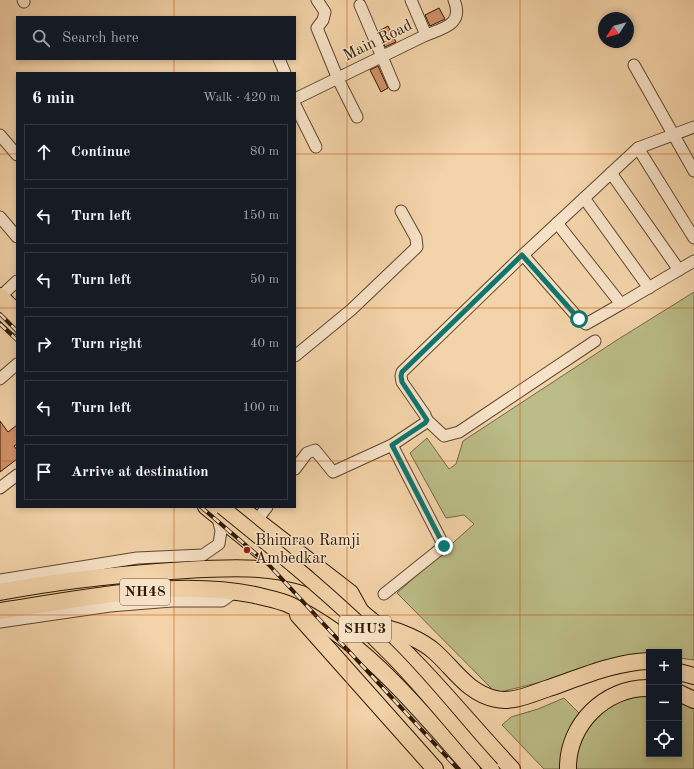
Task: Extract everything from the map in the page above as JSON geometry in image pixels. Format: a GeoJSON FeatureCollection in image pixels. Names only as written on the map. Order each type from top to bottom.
{"type":"FeatureCollection","features":[{"type":"Feature","properties":{"kind":"highway","name":"NH48"},"geometry":{"type":"LineString","coordinates":[[0,592],[193,563],[276,570],[310,579],[332,588],[409,655],[512,769]]}},
{"type":"Feature","properties":{"kind":"highway","name":"NH48"},"geometry":{"type":"LineString","coordinates":[[0,611],[92,597],[190,588],[236,591],[289,604],[328,626],[380,667],[472,769]]}},
{"type":"Feature","properties":{"kind":"highway"},"geometry":{"type":"LineString","coordinates":[[289,604],[435,769]]}},
{"type":"Feature","properties":{"kind":"highway"},"geometry":{"type":"LineString","coordinates":[[377,626],[392,629],[433,650],[465,684],[477,692],[498,700],[521,697],[598,671],[634,662],[646,661]]}},
{"type":"Feature","properties":{"kind":"highway"},"geometry":{"type":"LineString","coordinates":[[409,655],[442,675],[467,696],[491,706],[506,707],[518,706],[621,672],[646,668]]}},
{"type":"Feature","properties":{"kind":"highway"},"geometry":{"type":"LineString","coordinates":[[682,664],[694,666]]}},
{"type":"Feature","properties":{"kind":"highway"},"geometry":{"type":"LineString","coordinates":[[682,673],[694,676]]}},
{"type":"Feature","properties":{"kind":"highway"},"geometry":{"type":"LineString","coordinates":[[568,769],[569,751],[583,721],[604,700],[625,692],[646,688]]}},
{"type":"Feature","properties":{"kind":"highway"},"geometry":{"type":"LineString","coordinates":[[682,694],[694,700]]}},
{"type":"Feature","properties":{"kind":"main road"},"geometry":{"type":"LineString","coordinates":[[0,295],[16,311]]}},
{"type":"Feature","properties":{"kind":"main road"},"geometry":{"type":"LineString","coordinates":[[0,311],[16,326]]}},
{"type":"Feature","properties":{"kind":"main road"},"geometry":{"type":"LineString","coordinates":[[0,322],[16,337]]}},
{"type":"Feature","properties":{"kind":"main road"},"geometry":{"type":"LineString","coordinates":[[208,508],[220,513],[273,560],[282,561],[294,549]]}},
{"type":"Feature","properties":{"kind":"main road","name":"SHU3"},"geometry":{"type":"LineString","coordinates":[[242,508],[351,592],[363,614]]}},
{"type":"Feature","properties":{"kind":"main road","name":"SHU3"},"geometry":{"type":"LineString","coordinates":[[220,513],[315,583],[390,653],[441,708],[492,769]]}},
{"type":"Feature","properties":{"kind":"street"},"geometry":{"type":"LineString","coordinates":[[317,0],[325,12],[323,20],[317,28],[338,79],[357,117]]}},
{"type":"Feature","properties":{"kind":"street"},"geometry":{"type":"LineString","coordinates":[[411,0],[426,35]]}},
{"type":"Feature","properties":{"kind":"street","name":"Main Road"},"geometry":{"type":"LineString","coordinates":[[296,100],[426,35],[446,27],[455,21],[457,14],[454,0]]}},
{"type":"Feature","properties":{"kind":"street"},"geometry":{"type":"LineString","coordinates":[[360,5],[394,85]]}},
{"type":"Feature","properties":{"kind":"street"},"geometry":{"type":"LineString","coordinates":[[279,60],[285,72]]}},
{"type":"Feature","properties":{"kind":"street"},"geometry":{"type":"LineString","coordinates":[[634,65],[694,171]]}},
{"type":"Feature","properties":{"kind":"street"},"geometry":{"type":"LineString","coordinates":[[296,102],[316,147]]}},
{"type":"Feature","properties":{"kind":"street"},"geometry":{"type":"LineString","coordinates":[[595,341],[459,432],[444,436],[427,420],[402,382],[402,372],[522,255],[638,148],[694,127]]}},
{"type":"Feature","properties":{"kind":"street"},"geometry":{"type":"LineString","coordinates":[[0,135],[16,154]]}},
{"type":"Feature","properties":{"kind":"street"},"geometry":{"type":"LineString","coordinates":[[638,148],[694,238]]}},
{"type":"Feature","properties":{"kind":"street"},"geometry":{"type":"LineString","coordinates":[[612,173],[679,270]]}},
{"type":"Feature","properties":{"kind":"street"},"geometry":{"type":"LineString","coordinates":[[584,198],[649,288]]}},
{"type":"Feature","properties":{"kind":"street"},"geometry":{"type":"LineString","coordinates":[[296,355],[351,310],[417,247],[416,238],[401,211]]}},
{"type":"Feature","properties":{"kind":"street"},"geometry":{"type":"LineString","coordinates":[[0,216],[16,236]]}},
{"type":"Feature","properties":{"kind":"street"},"geometry":{"type":"LineString","coordinates":[[557,223],[621,304]]}},
{"type":"Feature","properties":{"kind":"street"},"geometry":{"type":"LineString","coordinates":[[522,255],[579,319],[586,324],[694,261]]}},
{"type":"Feature","properties":{"kind":"street"},"geometry":{"type":"LineString","coordinates":[[0,295],[16,282]]}},
{"type":"Feature","properties":{"kind":"street"},"geometry":{"type":"LineString","coordinates":[[0,379],[16,365]]}},
{"type":"Feature","properties":{"kind":"street"},"geometry":{"type":"LineString","coordinates":[[296,468],[307,453],[315,450],[333,472],[392,445],[425,423],[427,420]]}},
{"type":"Feature","properties":{"kind":"street"},"geometry":{"type":"LineString","coordinates":[[384,594],[444,546],[392,445]]}},
{"type":"Feature","properties":{"kind":"street"},"geometry":{"type":"LineString","coordinates":[[0,488],[16,476]]}},
{"type":"Feature","properties":{"kind":"street"},"geometry":{"type":"LineString","coordinates":[[257,520],[265,508]]}},
{"type":"Feature","properties":{"kind":"street"},"geometry":{"type":"LineString","coordinates":[[0,580],[137,558],[193,563],[219,544],[221,531],[220,513]]}},
{"type":"Feature","properties":{"kind":"street"},"geometry":{"type":"LineString","coordinates":[[0,622],[118,606],[172,601],[222,601],[236,591]]}},
{"type":"Feature","properties":{"kind":"green space"},"geometry":{"type":"Polygon","coordinates":[[[694,292],[694,660],[682,658],[682,649],[646,649],[646,657],[496,693],[397,593],[474,524],[464,515],[446,518],[410,453],[427,438],[449,469],[456,464],[463,441],[617,340],[694,292]]]}},
{"type":"Feature","properties":{"kind":"green space"},"geometry":{"type":"Polygon","coordinates":[[[646,695],[646,757],[682,757],[682,703],[694,709],[694,769],[573,769],[576,752],[584,733],[590,724],[603,709],[614,702],[626,698],[646,695]]]}},
{"type":"Feature","properties":{"kind":"green space"},"geometry":{"type":"Polygon","coordinates":[[[564,698],[580,714],[573,727],[561,769],[544,769],[502,725],[511,717],[538,709],[564,698]]]}},
{"type":"Feature","properties":{"kind":"building"},"geometry":{"type":"Polygon","coordinates":[[[439,8],[445,19],[430,26],[425,15],[439,8]]]}},
{"type":"Feature","properties":{"kind":"building"},"geometry":{"type":"Polygon","coordinates":[[[388,26],[396,42],[385,47],[379,31],[388,26]]]}},
{"type":"Feature","properties":{"kind":"building"},"geometry":{"type":"Polygon","coordinates":[[[378,66],[388,88],[381,92],[370,70],[378,66]]]}},
{"type":"Feature","properties":{"kind":"building"},"geometry":{"type":"Polygon","coordinates":[[[0,421],[8,432],[16,426],[16,445],[14,446],[16,449],[16,460],[0,472],[0,421]]]}},
{"type":"Feature","properties":{"kind":"railway"},"geometry":{"type":"LineString","coordinates":[[0,314],[16,330]]}},
{"type":"Feature","properties":{"kind":"railway"},"geometry":{"type":"LineString","coordinates":[[0,324],[16,339]]}},
{"type":"Feature","properties":{"kind":"railway"},"geometry":{"type":"LineString","coordinates":[[202,508],[269,565],[458,769]]}},
{"type":"Feature","properties":{"kind":"place","name":"Bhimrao Ramji Ambedkar"},"geometry":{"type":"Point","coordinates":[247,550]}},
{"type":"Feature","properties":{"kind":"route"},"geometry":{"type":"LineString","coordinates":[[444,546],[392,445],[425,423],[427,420],[425,414],[402,382],[402,372],[522,255],[579,319]]}}]}
